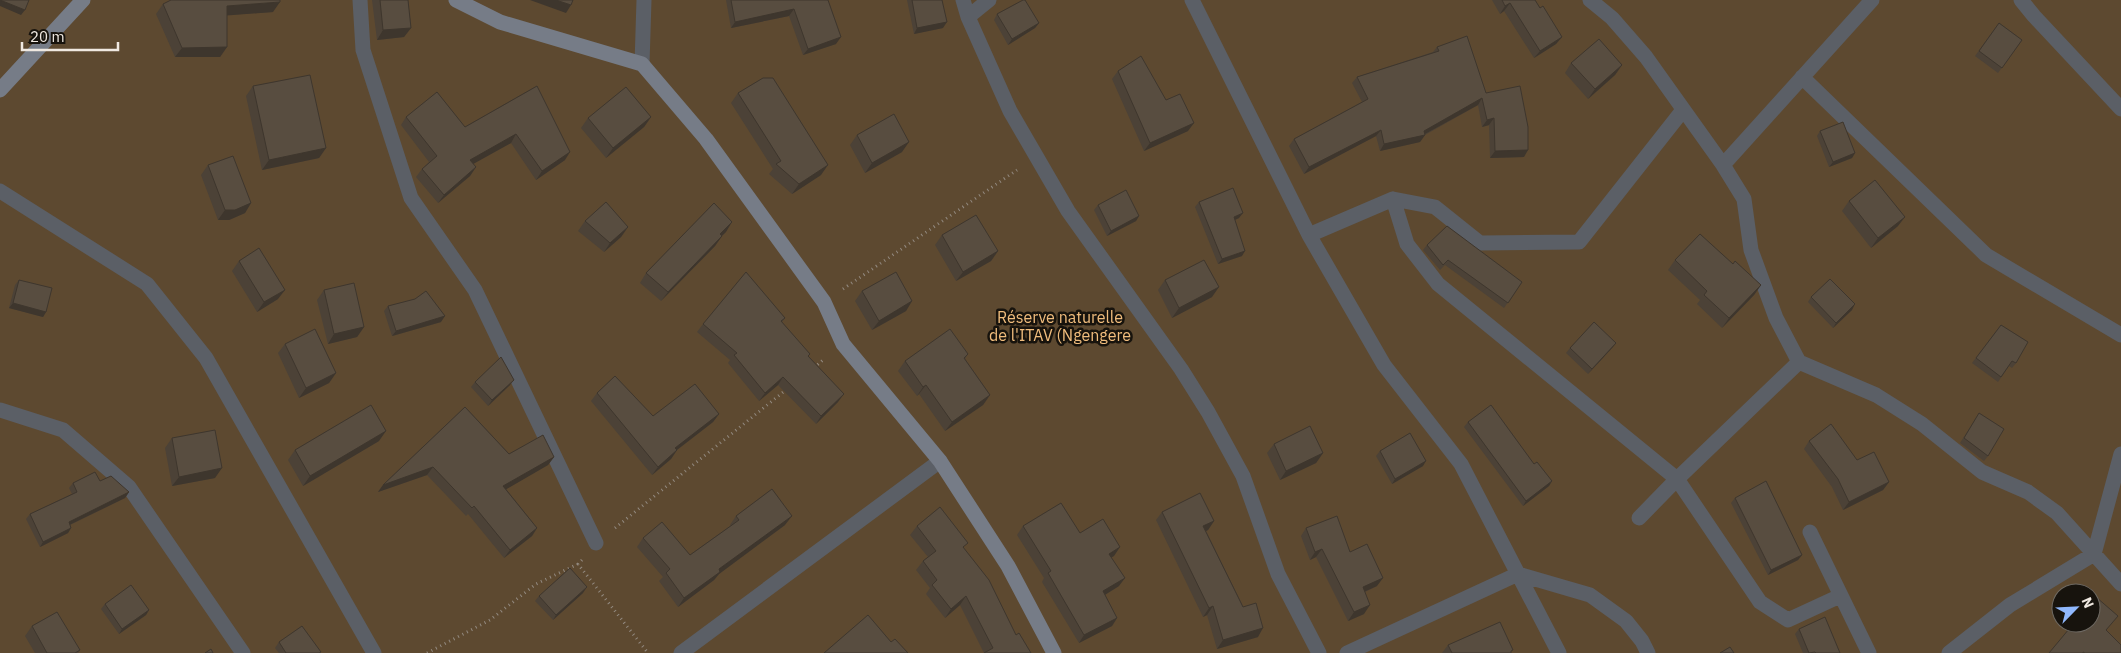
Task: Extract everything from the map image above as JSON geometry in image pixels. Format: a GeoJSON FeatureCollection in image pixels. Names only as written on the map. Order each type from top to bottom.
{"type":"FeatureCollection","features":[{"type":"Feature","properties":{"kind":"street"},"geometry":{"type":"LineString","coordinates":[[0,90],[84,0]]}},
{"type":"Feature","properties":{"kind":"street"},"geometry":{"type":"LineString","coordinates":[[360,0],[363,50],[412,198],[474,290],[596,543]]}},
{"type":"Feature","properties":{"kind":"street"},"geometry":{"type":"LineString","coordinates":[[456,0],[500,22],[642,64],[706,139],[824,302],[843,344],[940,461],[1008,566],[1054,653]]}},
{"type":"Feature","properties":{"kind":"street"},"geometry":{"type":"LineString","coordinates":[[642,64],[644,0]]}},
{"type":"Feature","properties":{"kind":"street"},"geometry":{"type":"LineString","coordinates":[[963,0],[968,17],[1010,111],[1068,211],[1182,369],[1243,476],[1278,574],[1318,653]]}},
{"type":"Feature","properties":{"kind":"street"},"geometry":{"type":"LineString","coordinates":[[968,17],[989,0]]}},
{"type":"Feature","properties":{"kind":"street"},"geometry":{"type":"LineString","coordinates":[[1192,0],[1309,235],[1384,365],[1461,464],[1559,653]]}},
{"type":"Feature","properties":{"kind":"street"},"geometry":{"type":"LineString","coordinates":[[1590,0],[1612,18],[1646,57],[1723,165],[1744,199],[1751,250],[1776,318],[1799,362],[1876,395],[1922,424],[1982,472],[2028,492],[2057,513],[2121,584]]}},
{"type":"Feature","properties":{"kind":"street"},"geometry":{"type":"LineString","coordinates":[[1723,165],[1872,0]]}},
{"type":"Feature","properties":{"kind":"street"},"geometry":{"type":"LineString","coordinates":[[2021,0],[2121,109]]}},
{"type":"Feature","properties":{"kind":"street"},"geometry":{"type":"LineString","coordinates":[[1802,78],[1986,255],[2121,335]]}},
{"type":"Feature","properties":{"kind":"street"},"geometry":{"type":"LineString","coordinates":[[1309,235],[1393,199],[1435,207],[1480,243],[1579,242],[1684,110]]}},
{"type":"Feature","properties":{"kind":"street"},"geometry":{"type":"LineString","coordinates":[[0,191],[147,284],[153,291],[206,358],[374,653]]}},
{"type":"Feature","properties":{"kind":"street"},"geometry":{"type":"LineString","coordinates":[[1393,199],[1407,244],[1438,284],[1677,479],[1760,602],[1788,620],[1840,596]]}},
{"type":"Feature","properties":{"kind":"street"},"geometry":{"type":"LineString","coordinates":[[1640,518],[1677,479],[1799,362]]}},
{"type":"Feature","properties":{"kind":"street"},"geometry":{"type":"LineString","coordinates":[[0,410],[63,430],[129,487],[243,653]]}},
{"type":"Feature","properties":{"kind":"street"},"geometry":{"type":"LineString","coordinates":[[1949,653],[2010,605],[2094,554],[2121,454]]}},
{"type":"Feature","properties":{"kind":"street"},"geometry":{"type":"LineString","coordinates":[[681,653],[940,461]]}},
{"type":"Feature","properties":{"kind":"street"},"geometry":{"type":"LineString","coordinates":[[1810,532],[1869,653]]}},
{"type":"Feature","properties":{"kind":"street"},"geometry":{"type":"LineString","coordinates":[[1347,653],[1518,574],[1590,595],[1626,621],[1642,641],[1648,653]]}},
{"type":"Feature","properties":{"kind":"path"},"geometry":{"type":"LineString","coordinates":[[824,302],[1036,156]]}},
{"type":"Feature","properties":{"kind":"path"},"geometry":{"type":"LineString","coordinates":[[812,369],[843,344]]}},
{"type":"Feature","properties":{"kind":"path"},"geometry":{"type":"LineString","coordinates":[[427,653],[490,620],[536,584],[578,564],[596,543],[789,387]]}},
{"type":"Feature","properties":{"kind":"path"},"geometry":{"type":"LineString","coordinates":[[578,564],[648,653]]}},
{"type":"Feature","properties":{"kind":"green space","name":"Réserve naturelle de l'ITAV (Ngengere"},"geometry":{"type":"Polygon","coordinates":[[[0,0],[2121,0],[2121,653],[0,653],[0,0]]]}},
{"type":"Feature","properties":{"kind":"building"},"geometry":{"type":"Polygon","coordinates":[[[0,0],[29,0],[25,10],[0,0]]]}},
{"type":"Feature","properties":{"kind":"building"},"geometry":{"type":"Polygon","coordinates":[[[171,0],[280,0],[280,2],[227,6],[227,47],[182,48],[163,4],[171,0]]]}},
{"type":"Feature","properties":{"kind":"building"},"geometry":{"type":"Polygon","coordinates":[[[380,0],[408,0],[411,28],[383,30],[380,0]]]}},
{"type":"Feature","properties":{"kind":"building"},"geometry":{"type":"Polygon","coordinates":[[[556,0],[573,0],[571,5],[556,0]]]}},
{"type":"Feature","properties":{"kind":"building"},"geometry":{"type":"Polygon","coordinates":[[[731,0],[828,0],[841,37],[808,49],[794,9],[735,22],[731,0]]]}},
{"type":"Feature","properties":{"kind":"building"},"geometry":{"type":"Polygon","coordinates":[[[912,0],[942,0],[947,22],[917,28],[912,0]]]}},
{"type":"Feature","properties":{"kind":"building"},"geometry":{"type":"Polygon","coordinates":[[[1025,0],[1039,23],[1012,39],[997,14],[1025,0]]]}},
{"type":"Feature","properties":{"kind":"building"},"geometry":{"type":"Polygon","coordinates":[[[1502,0],[1535,0],[1540,8],[1543,6],[1562,37],[1540,51],[1510,3],[1505,6],[1502,0]]]}},
{"type":"Feature","properties":{"kind":"building"},"geometry":{"type":"Polygon","coordinates":[[[1999,23],[2022,40],[2002,68],[1979,51],[1999,23]]]}},
{"type":"Feature","properties":{"kind":"building"},"geometry":{"type":"Polygon","coordinates":[[[1467,36],[1486,93],[1520,86],[1528,127],[1528,150],[1495,151],[1494,118],[1487,120],[1482,98],[1424,131],[1425,135],[1384,144],[1381,130],[1309,167],[1294,139],[1368,99],[1357,77],[1439,51],[1437,47],[1467,36]]]}},
{"type":"Feature","properties":{"kind":"building"},"geometry":{"type":"Polygon","coordinates":[[[1599,39],[1622,65],[1595,89],[1571,63],[1599,39]]]}},
{"type":"Feature","properties":{"kind":"building"},"geometry":{"type":"Polygon","coordinates":[[[1141,56],[1166,100],[1180,94],[1194,123],[1150,143],[1118,71],[1141,56]]]}},
{"type":"Feature","properties":{"kind":"building"},"geometry":{"type":"Polygon","coordinates":[[[310,75],[326,148],[269,160],[253,86],[310,75]]]}},
{"type":"Feature","properties":{"kind":"building"},"geometry":{"type":"Polygon","coordinates":[[[763,78],[773,78],[828,165],[799,184],[776,164],[781,161],[738,93],[763,78]]]}},
{"type":"Feature","properties":{"kind":"building"},"geometry":{"type":"Polygon","coordinates":[[[537,86],[570,152],[542,171],[516,134],[470,160],[476,167],[444,195],[422,169],[437,156],[406,117],[437,92],[465,127],[537,86]]]}},
{"type":"Feature","properties":{"kind":"building"},"geometry":{"type":"Polygon","coordinates":[[[626,87],[651,117],[613,148],[588,118],[626,87]]]}},
{"type":"Feature","properties":{"kind":"building"},"geometry":{"type":"Polygon","coordinates":[[[894,114],[909,142],[872,163],[857,135],[894,114]]]}},
{"type":"Feature","properties":{"kind":"building"},"geometry":{"type":"Polygon","coordinates":[[[1843,122],[1855,153],[1833,162],[1820,131],[1843,122]]]}},
{"type":"Feature","properties":{"kind":"building"},"geometry":{"type":"Polygon","coordinates":[[[233,156],[251,203],[235,210],[225,210],[208,165],[233,156]]]}},
{"type":"Feature","properties":{"kind":"building"},"geometry":{"type":"Polygon","coordinates":[[[1875,180],[1905,217],[1878,238],[1849,201],[1875,180]]]}},
{"type":"Feature","properties":{"kind":"building"},"geometry":{"type":"Polygon","coordinates":[[[1233,188],[1243,213],[1234,217],[1245,251],[1222,259],[1199,202],[1233,188]]]}},
{"type":"Feature","properties":{"kind":"building"},"geometry":{"type":"Polygon","coordinates":[[[1126,190],[1139,216],[1111,231],[1098,205],[1126,190]]]}},
{"type":"Feature","properties":{"kind":"building"},"geometry":{"type":"Polygon","coordinates":[[[606,202],[628,227],[610,243],[585,221],[606,202]]]}},
{"type":"Feature","properties":{"kind":"building"},"geometry":{"type":"Polygon","coordinates":[[[714,203],[732,222],[720,234],[722,236],[668,292],[646,273],[714,203]]]}},
{"type":"Feature","properties":{"kind":"building"},"geometry":{"type":"Polygon","coordinates":[[[976,215],[998,251],[963,272],[942,235],[976,215]]]}},
{"type":"Feature","properties":{"kind":"building"},"geometry":{"type":"Polygon","coordinates":[[[1447,226],[1522,282],[1508,303],[1448,260],[1443,265],[1427,245],[1447,226]]]}},
{"type":"Feature","properties":{"kind":"building"},"geometry":{"type":"Polygon","coordinates":[[[1700,234],[1733,264],[1735,261],[1761,285],[1729,318],[1704,295],[1707,291],[1675,260],[1700,234]]]}},
{"type":"Feature","properties":{"kind":"building"},"geometry":{"type":"Polygon","coordinates":[[[259,248],[285,290],[264,302],[239,261],[259,248]]]}},
{"type":"Feature","properties":{"kind":"building"},"geometry":{"type":"Polygon","coordinates":[[[1204,260],[1219,287],[1179,308],[1165,280],[1204,260]]]}},
{"type":"Feature","properties":{"kind":"building"},"geometry":{"type":"Polygon","coordinates":[[[746,272],[785,318],[781,321],[810,354],[808,356],[844,394],[821,416],[783,377],[765,393],[734,355],[737,353],[703,324],[746,272]]]}},
{"type":"Feature","properties":{"kind":"building"},"geometry":{"type":"Polygon","coordinates":[[[896,272],[912,301],[879,321],[862,291],[896,272]]]}},
{"type":"Feature","properties":{"kind":"building"},"geometry":{"type":"Polygon","coordinates":[[[1830,279],[1855,304],[1836,323],[1811,297],[1830,279]]]}},
{"type":"Feature","properties":{"kind":"building"},"geometry":{"type":"Polygon","coordinates":[[[19,280],[52,288],[46,312],[13,303],[19,280]]]}},
{"type":"Feature","properties":{"kind":"building"},"geometry":{"type":"Polygon","coordinates":[[[354,283],[364,327],[334,334],[324,290],[354,283]]]}},
{"type":"Feature","properties":{"kind":"building"},"geometry":{"type":"Polygon","coordinates":[[[426,291],[445,316],[396,331],[388,306],[415,299],[426,291]]]}},
{"type":"Feature","properties":{"kind":"building"},"geometry":{"type":"Polygon","coordinates":[[[1594,322],[1616,343],[1592,369],[1570,348],[1594,322]]]}},
{"type":"Feature","properties":{"kind":"building"},"geometry":{"type":"Polygon","coordinates":[[[2001,325],[2028,342],[2016,363],[2012,361],[2001,377],[1976,358],[2001,325]]]}},
{"type":"Feature","properties":{"kind":"building"},"geometry":{"type":"Polygon","coordinates":[[[315,329],[336,373],[306,388],[285,344],[315,329]]]}},
{"type":"Feature","properties":{"kind":"building"},"geometry":{"type":"Polygon","coordinates":[[[950,329],[968,354],[964,358],[990,395],[952,422],[926,385],[923,387],[905,361],[950,329]]]}},
{"type":"Feature","properties":{"kind":"building"},"geometry":{"type":"Polygon","coordinates":[[[501,357],[514,380],[492,400],[475,382],[501,357]]]}},
{"type":"Feature","properties":{"kind":"building"},"geometry":{"type":"Polygon","coordinates":[[[615,376],[653,416],[695,384],[719,414],[675,448],[677,450],[658,467],[597,393],[615,376]]]}},
{"type":"Feature","properties":{"kind":"building"},"geometry":{"type":"Polygon","coordinates":[[[371,405],[386,431],[310,476],[295,450],[371,405]]]}},
{"type":"Feature","properties":{"kind":"building"},"geometry":{"type":"Polygon","coordinates":[[[1491,405],[1534,464],[1537,462],[1552,481],[1526,501],[1468,422],[1491,405]]]}},
{"type":"Feature","properties":{"kind":"building"},"geometry":{"type":"Polygon","coordinates":[[[465,407],[509,454],[543,435],[554,457],[503,486],[537,528],[510,550],[474,506],[472,508],[433,467],[383,485],[465,407]]]}},
{"type":"Feature","properties":{"kind":"building"},"geometry":{"type":"Polygon","coordinates":[[[1979,413],[2004,429],[1988,456],[1964,438],[1979,413]]]}},
{"type":"Feature","properties":{"kind":"building"},"geometry":{"type":"Polygon","coordinates":[[[1831,424],[1857,460],[1874,452],[1889,482],[1849,502],[1838,479],[1809,441],[1831,424]]]}},
{"type":"Feature","properties":{"kind":"building"},"geometry":{"type":"Polygon","coordinates":[[[1310,426],[1323,453],[1286,471],[1274,444],[1310,426]]]}},
{"type":"Feature","properties":{"kind":"building"},"geometry":{"type":"Polygon","coordinates":[[[215,430],[222,468],[179,477],[172,438],[215,430]]]}},
{"type":"Feature","properties":{"kind":"building"},"geometry":{"type":"Polygon","coordinates":[[[1410,433],[1426,461],[1395,479],[1380,451],[1410,433]]]}},
{"type":"Feature","properties":{"kind":"building"},"geometry":{"type":"Polygon","coordinates":[[[95,472],[100,481],[111,476],[129,492],[69,522],[71,528],[43,542],[30,514],[77,492],[73,483],[95,472]]]}},
{"type":"Feature","properties":{"kind":"building"},"geometry":{"type":"Polygon","coordinates":[[[1766,481],[1802,555],[1771,570],[1735,498],[1766,481]]]}},
{"type":"Feature","properties":{"kind":"building"},"geometry":{"type":"Polygon","coordinates":[[[772,489],[792,516],[719,569],[720,572],[684,598],[666,573],[670,569],[643,538],[662,522],[690,555],[739,520],[736,516],[772,489]]]}},
{"type":"Feature","properties":{"kind":"building"},"geometry":{"type":"Polygon","coordinates":[[[1200,493],[1214,521],[1203,526],[1243,607],[1256,603],[1263,628],[1223,640],[1213,606],[1209,608],[1162,512],[1200,493]]]}},
{"type":"Feature","properties":{"kind":"building"},"geometry":{"type":"Polygon","coordinates":[[[1061,503],[1080,533],[1103,519],[1120,547],[1109,554],[1125,578],[1103,591],[1117,618],[1084,635],[1048,573],[1051,571],[1023,526],[1061,503]]]}},
{"type":"Feature","properties":{"kind":"building"},"geometry":{"type":"Polygon","coordinates":[[[940,507],[968,543],[963,547],[989,580],[1016,635],[1019,633],[1031,653],[984,653],[993,648],[966,596],[951,609],[932,585],[937,580],[923,561],[936,551],[917,526],[940,507]]]}},
{"type":"Feature","properties":{"kind":"building"},"geometry":{"type":"Polygon","coordinates":[[[1337,516],[1350,552],[1367,544],[1383,578],[1363,587],[1370,605],[1354,612],[1322,549],[1315,552],[1306,528],[1337,516]]]}},
{"type":"Feature","properties":{"kind":"building"},"geometry":{"type":"Polygon","coordinates":[[[570,568],[587,587],[556,615],[539,596],[570,568]]]}},
{"type":"Feature","properties":{"kind":"building"},"geometry":{"type":"Polygon","coordinates":[[[131,585],[149,610],[122,629],[105,604],[131,585]]]}},
{"type":"Feature","properties":{"kind":"building"},"geometry":{"type":"Polygon","coordinates":[[[2101,601],[2118,616],[2106,630],[2121,645],[2121,653],[2049,653],[2066,633],[2101,633],[2101,601]]]}},
{"type":"Feature","properties":{"kind":"building"},"geometry":{"type":"Polygon","coordinates":[[[57,612],[80,650],[75,653],[47,653],[32,626],[57,612]]]}},
{"type":"Feature","properties":{"kind":"building"},"geometry":{"type":"Polygon","coordinates":[[[868,615],[891,642],[895,639],[908,653],[824,653],[868,615]]]}},
{"type":"Feature","properties":{"kind":"building"},"geometry":{"type":"Polygon","coordinates":[[[1825,617],[1840,653],[1809,653],[1799,629],[1825,617]]]}},
{"type":"Feature","properties":{"kind":"building"},"geometry":{"type":"Polygon","coordinates":[[[1500,622],[1513,650],[1511,653],[1452,653],[1448,645],[1500,622]]]}},
{"type":"Feature","properties":{"kind":"building"},"geometry":{"type":"Polygon","coordinates":[[[302,626],[321,652],[286,653],[279,642],[302,626]]]}},
{"type":"Feature","properties":{"kind":"building"},"geometry":{"type":"Polygon","coordinates":[[[1730,647],[1734,653],[1720,653],[1730,647]]]}},
{"type":"Feature","properties":{"kind":"building"},"geometry":{"type":"Polygon","coordinates":[[[211,649],[213,653],[205,653],[211,649]]]}}]}
